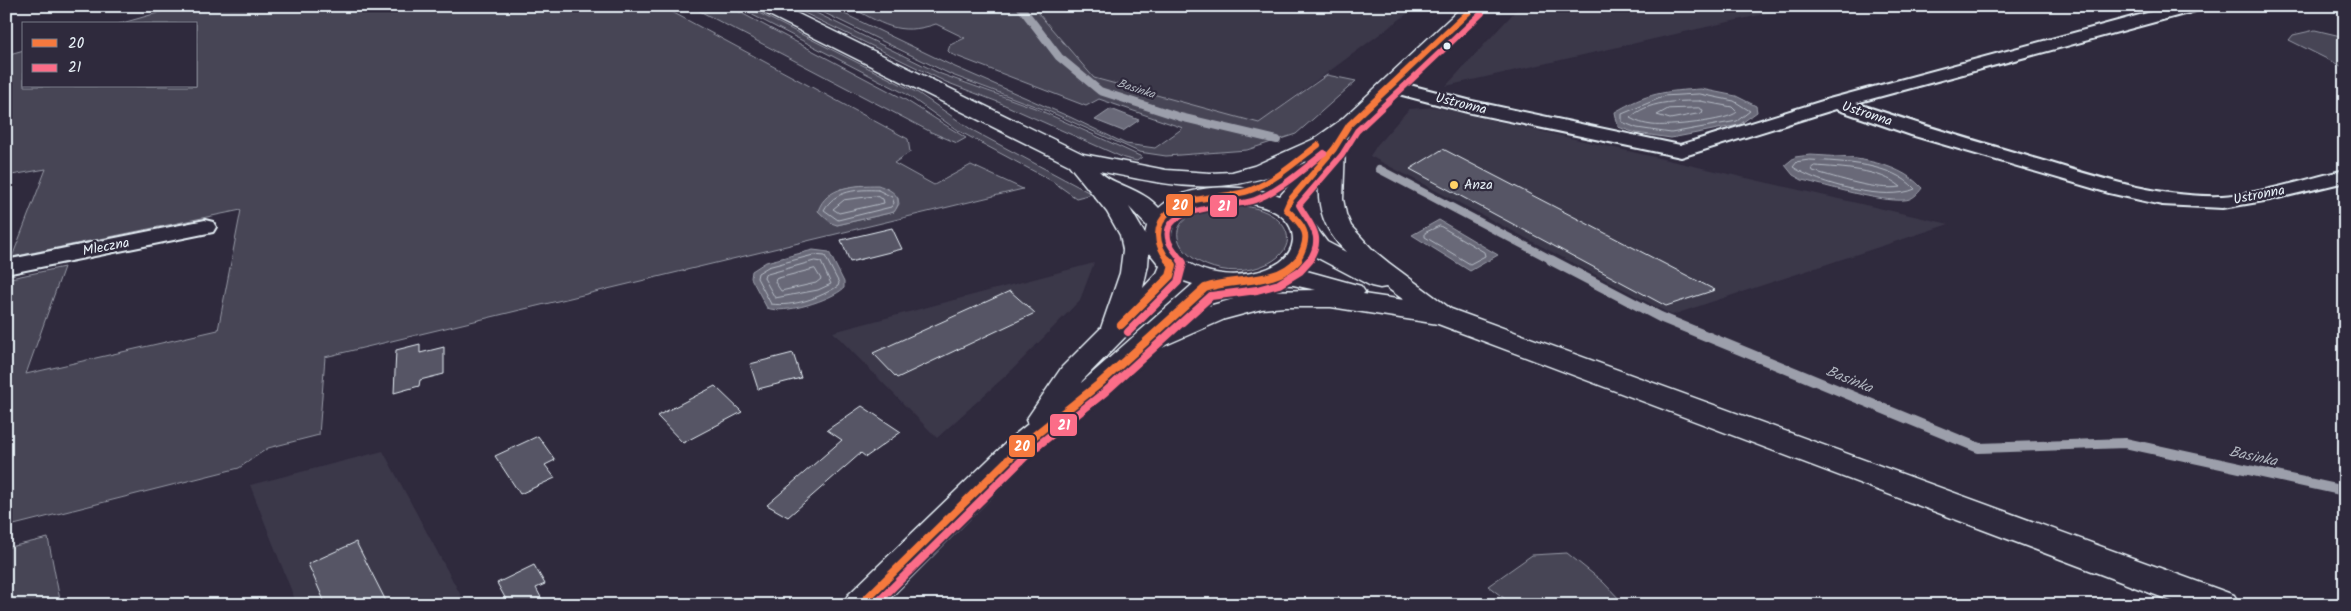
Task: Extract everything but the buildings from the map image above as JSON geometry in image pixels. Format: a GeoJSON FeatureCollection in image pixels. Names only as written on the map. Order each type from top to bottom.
{"type":"FeatureCollection","features":[{"type":"Feature","properties":{"kind":"main road"},"geometry":{"type":"LineString","coordinates":[[766,6],[1084,170],[1133,198],[1155,216],[1159,224]]}},
{"type":"Feature","properties":{"kind":"main road"},"geometry":{"type":"LineString","coordinates":[[1286,208],[1327,146],[1475,6]]}},
{"type":"Feature","properties":{"kind":"main road"},"geometry":{"type":"LineString","coordinates":[[1084,170],[1118,166],[1167,178],[1209,181],[1230,179],[1254,174],[1327,146]]}},
{"type":"Feature","properties":{"kind":"main road"},"geometry":{"type":"LineString","coordinates":[[1118,166],[1144,183],[1184,197],[1238,194],[1251,190],[1327,146]]}},
{"type":"Feature","properties":{"kind":"main road"},"geometry":{"type":"LineString","coordinates":[[1327,146],[1330,200],[1334,216],[1340,228],[1371,262],[1425,309]]}},
{"type":"Feature","properties":{"kind":"main road"},"geometry":{"type":"LineString","coordinates":[[1084,170],[1111,200],[1129,226],[1135,245],[1135,265],[1113,332]]}},
{"type":"Feature","properties":{"kind":"main road"},"geometry":{"type":"LineString","coordinates":[[1238,194],[1264,199],[1286,208],[1299,220],[1306,233],[1318,248],[1425,309]]}},
{"type":"Feature","properties":{"kind":"main road"},"geometry":{"type":"LineString","coordinates":[[1208,196],[1178,206],[1159,224],[1157,238],[1161,252],[1173,265],[1193,275],[1217,281],[1256,281],[1273,276],[1289,268],[1301,258],[1306,246],[1306,233]]}},
{"type":"Feature","properties":{"kind":"main road"},"geometry":{"type":"LineString","coordinates":[[1024,444],[1072,374],[1170,276],[1173,265]]}},
{"type":"Feature","properties":{"kind":"main road"},"geometry":{"type":"LineString","coordinates":[[1273,276],[1294,276],[1312,279],[1425,309],[2222,605]]}},
{"type":"Feature","properties":{"kind":"main road"},"geometry":{"type":"LineString","coordinates":[[860,605],[1024,444],[1098,385],[1205,288],[1217,281]]}},
{"type":"Feature","properties":{"kind":"main road"},"geometry":{"type":"LineString","coordinates":[[1140,345],[1230,307],[1262,300],[1298,298],[1425,309]]}},
{"type":"Feature","properties":{"kind":"street"},"geometry":{"type":"LineString","coordinates":[[1836,103],[2192,6]]}},
{"type":"Feature","properties":{"kind":"street","name":"Ustronna"},"geometry":{"type":"LineString","coordinates":[[1390,86],[1471,107],[1681,151],[1836,103],[1937,136],[2116,189],[2162,199],[2223,202],[2270,194],[2345,176]]}},
{"type":"Feature","properties":{"kind":"street","name":"Mleczna"},"geometry":{"type":"LineString","coordinates":[[6,267],[205,227]]}},
{"type":"Feature","properties":{"kind":"shaded area"},"geometry":{"type":"Polygon","coordinates":[[[182,6],[661,6],[908,139],[910,152],[894,163],[934,185],[971,165],[1023,189],[325,357],[319,435],[268,448],[239,468],[6,527],[6,279],[64,267],[26,374],[218,330],[241,210],[12,257],[46,169],[6,176],[6,55],[22,51],[22,88],[198,88],[198,22],[126,22],[182,6]],[[864,185],[840,189],[821,214],[837,225],[894,212],[899,204],[898,198],[864,185]]]}},
{"type":"Feature","properties":{"kind":"shaded area"},"geometry":{"type":"Polygon","coordinates":[[[690,6],[728,6],[904,99],[966,138],[957,143],[931,132],[690,6]]]}},
{"type":"Feature","properties":{"kind":"shaded area"},"geometry":{"type":"Polygon","coordinates":[[[735,6],[745,6],[918,93],[972,130],[1092,194],[1076,198],[1052,181],[957,130],[906,94],[735,6]]]}},
{"type":"Feature","properties":{"kind":"shaded area"},"geometry":{"type":"Polygon","coordinates":[[[790,6],[802,6],[941,74],[1035,108],[1142,157],[1137,161],[1124,158],[998,102],[946,82],[790,6]]]}},
{"type":"Feature","properties":{"kind":"shaded area"},"geometry":{"type":"Polygon","coordinates":[[[810,6],[828,6],[955,67],[1070,117],[1126,144],[1155,148],[1183,128],[1099,99],[1086,106],[951,54],[948,51],[950,45],[965,38],[936,24],[911,29],[890,26],[848,6],[1032,6],[1094,78],[1259,123],[1327,75],[1356,81],[1296,134],[1247,150],[1166,156],[1139,152],[1048,111],[952,75],[810,6]]]}},
{"type":"Feature","properties":{"kind":"shaded area"},"geometry":{"type":"Polygon","coordinates":[[[1032,6],[1418,6],[1259,123],[1094,78],[1032,6]]]}},
{"type":"Feature","properties":{"kind":"shaded area"},"geometry":{"type":"Polygon","coordinates":[[[1520,6],[1799,6],[1446,86],[1520,6]]]}},
{"type":"Feature","properties":{"kind":"shaded area"},"geometry":{"type":"Polygon","coordinates":[[[2315,30],[2345,37],[2345,68],[2289,40],[2293,35],[2315,30]]]}},
{"type":"Feature","properties":{"kind":"shaded area"},"geometry":{"type":"Polygon","coordinates":[[[1435,107],[1949,224],[1672,315],[1370,156],[1377,145],[1409,109],[1435,107]]]}},
{"type":"Feature","properties":{"kind":"shaded area"},"geometry":{"type":"Polygon","coordinates":[[[1224,205],[1256,208],[1274,217],[1285,229],[1287,243],[1284,250],[1269,263],[1244,270],[1221,269],[1200,262],[1185,251],[1178,238],[1181,224],[1195,213],[1224,205]]]}},
{"type":"Feature","properties":{"kind":"shaded area"},"geometry":{"type":"Polygon","coordinates":[[[1094,263],[1080,300],[1013,369],[937,438],[833,332],[1094,263]]]}},
{"type":"Feature","properties":{"kind":"shaded area"},"geometry":{"type":"Polygon","coordinates":[[[383,451],[466,605],[297,605],[250,485],[383,451]]]}},
{"type":"Feature","properties":{"kind":"shaded area"},"geometry":{"type":"Polygon","coordinates":[[[48,538],[61,605],[6,605],[6,548],[48,538]]]}},
{"type":"Feature","properties":{"kind":"shaded area"},"geometry":{"type":"Polygon","coordinates":[[[1567,553],[1603,582],[1625,605],[1513,605],[1488,586],[1532,555],[1567,553]]]}},
{"type":"Feature","properties":{"kind":"water"},"geometry":{"type":"Polygon","coordinates":[[[1701,89],[1736,96],[1756,106],[1757,112],[1739,125],[1671,138],[1636,133],[1618,127],[1615,112],[1626,106],[1656,94],[1701,89]]]}},
{"type":"Feature","properties":{"kind":"water"},"geometry":{"type":"Polygon","coordinates":[[[1111,109],[1139,120],[1123,131],[1095,120],[1111,109]]]}},
{"type":"Feature","properties":{"kind":"water"},"geometry":{"type":"Polygon","coordinates":[[[1810,155],[1870,161],[1885,165],[1911,178],[1922,188],[1915,196],[1907,200],[1881,199],[1802,180],[1793,175],[1785,165],[1795,157],[1810,155]]]}},
{"type":"Feature","properties":{"kind":"water"},"geometry":{"type":"Polygon","coordinates":[[[878,185],[888,189],[897,198],[897,207],[894,212],[837,225],[831,223],[818,211],[828,196],[835,192],[851,187],[878,185]]]}},
{"type":"Feature","properties":{"kind":"water"},"geometry":{"type":"Polygon","coordinates":[[[1439,220],[1498,255],[1470,271],[1412,235],[1439,220]]]}},
{"type":"Feature","properties":{"kind":"water"},"geometry":{"type":"Polygon","coordinates":[[[813,250],[829,252],[844,282],[844,288],[838,293],[807,305],[784,310],[767,308],[751,278],[752,271],[766,262],[813,250]]]}},
{"type":"Feature","properties":{"kind":"waterway","name":"Basinka"},"geometry":{"type":"LineString","coordinates":[[1020,6],[1059,57],[1100,91],[1180,117],[1277,140]]}},
{"type":"Feature","properties":{"kind":"waterway","name":"Basinka"},"geometry":{"type":"LineString","coordinates":[[1379,169],[1554,261]]}},
{"type":"Feature","properties":{"kind":"waterway","name":"Basinka"},"geometry":{"type":"LineString","coordinates":[[1551,260],[1660,317],[1979,448],[2125,443],[2345,491]]}},
{"type":"Feature","properties":{"kind":"transit line","name":"20"},"geometry":{"type":"LineString","coordinates":[[860,605],[1024,444],[1098,385],[1205,288],[1217,283],[1273,276],[1286,271],[1297,262],[1305,248],[1307,237],[1302,226],[1286,209],[1290,200],[1334,149],[1349,125],[1475,6]]}},
{"type":"Feature","properties":{"kind":"transit line","name":"21"},"geometry":{"type":"LineString","coordinates":[[875,605],[1031,451],[1105,392],[1211,296],[1268,288],[1279,284],[1300,271],[1314,254],[1316,243],[1314,227],[1299,205],[1342,155],[1357,131],[1482,13]]}},
{"type":"Feature","properties":{"kind":"transit line","name":"20"},"geometry":{"type":"LineString","coordinates":[[1121,325],[1170,276],[1173,265],[1163,252],[1158,238],[1159,227],[1165,216],[1174,208],[1185,203],[1240,193],[1260,186],[1286,170],[1318,145]]}},
{"type":"Feature","properties":{"kind":"transit line","name":"21"},"geometry":{"type":"LineString","coordinates":[[1128,332],[1178,282],[1183,263],[1168,239],[1169,229],[1174,221],[1181,216],[1202,209],[1254,201],[1286,183],[1324,153]]}},
{"type":"Feature","properties":{"kind":"place","name":"Anza"},"geometry":{"type":"Point","coordinates":[1454,185]}}]}
